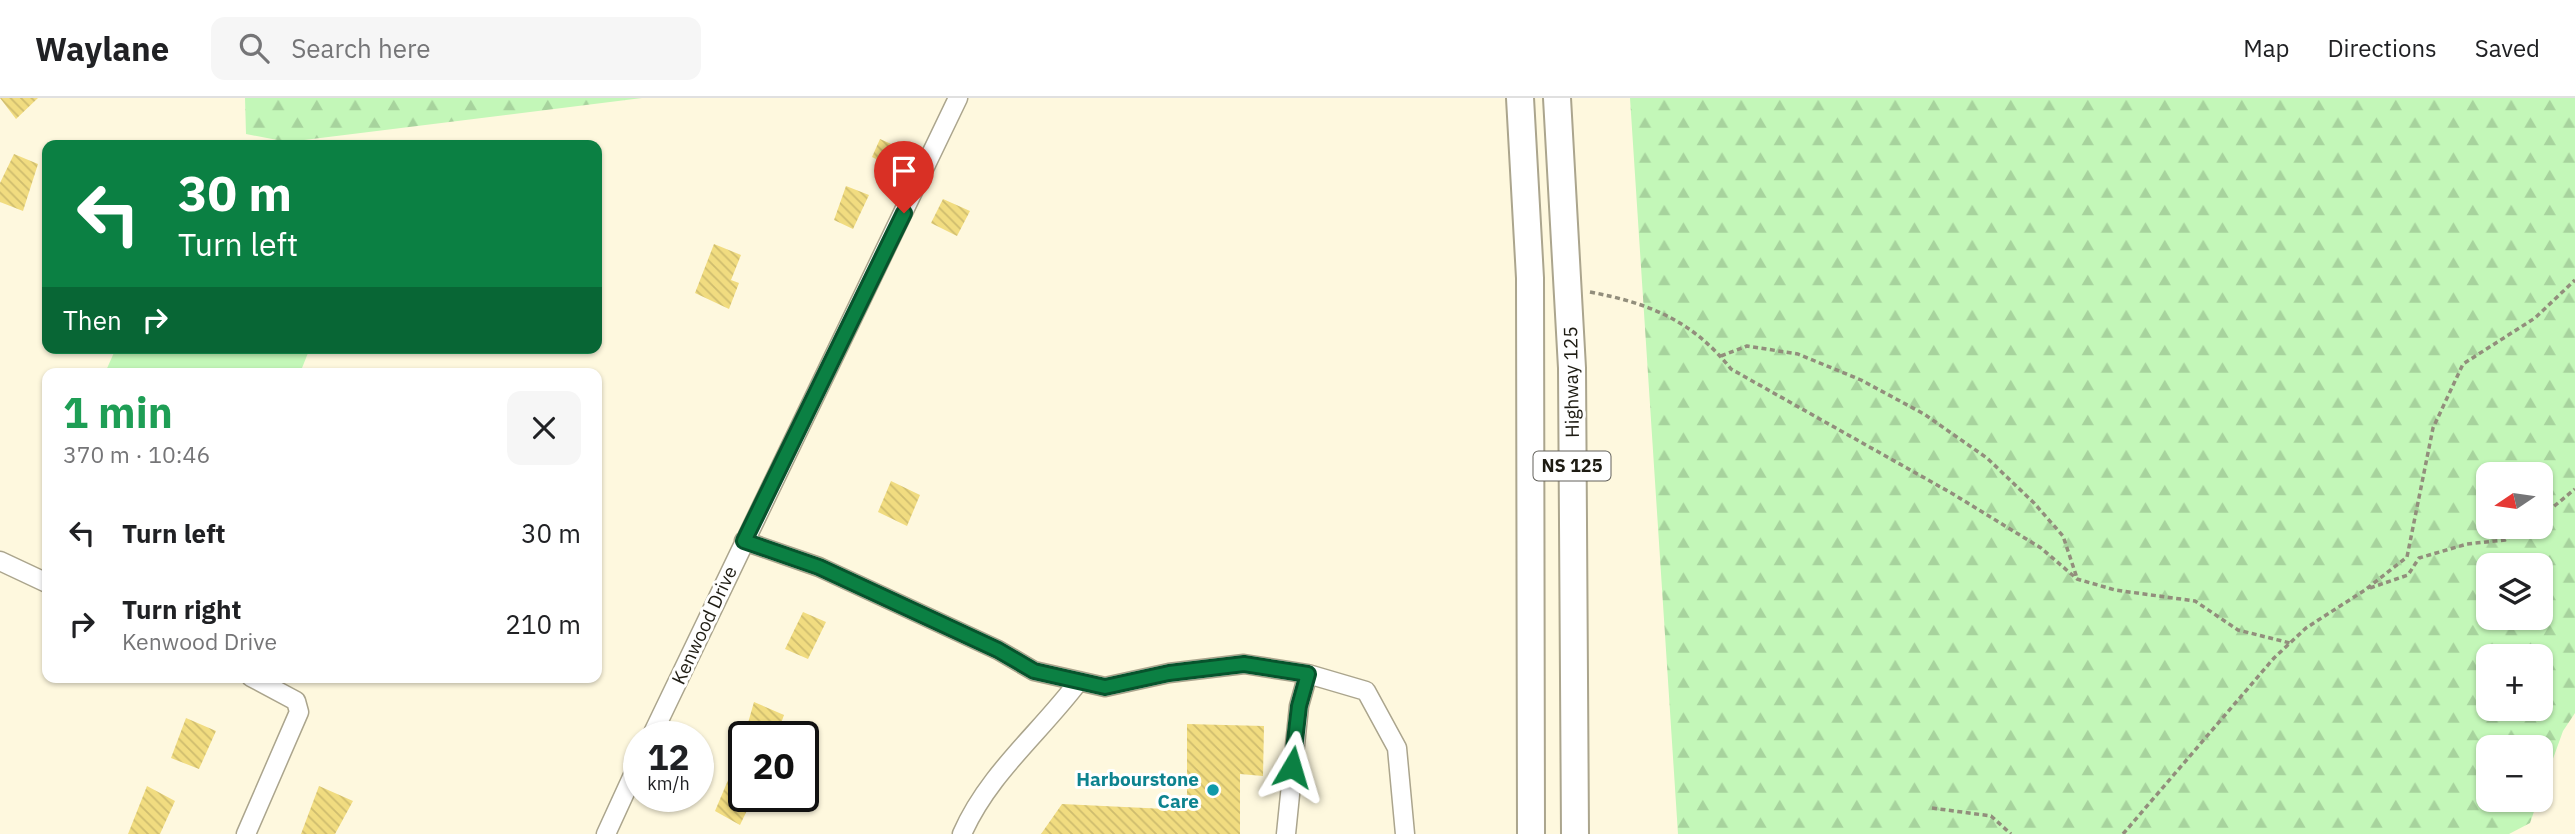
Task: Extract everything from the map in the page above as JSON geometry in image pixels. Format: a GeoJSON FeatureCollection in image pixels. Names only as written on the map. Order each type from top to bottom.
{"type":"FeatureCollection","features":[{"type":"Feature","properties":{"kind":"highway"},"geometry":{"type":"LineString","coordinates":[[1512,98],[1526,191]]}},
{"type":"Feature","properties":{"kind":"highway","name":"Highway 125"},"geometry":{"type":"LineString","coordinates":[[1520,98],[1526,191],[1532,486],[1531,834]]}},
{"type":"Feature","properties":{"kind":"highway","name":"Highway 125"},"geometry":{"type":"LineString","coordinates":[[1557,98],[1569,288],[1575,834]]}},
{"type":"Feature","properties":{"kind":"street","name":"Kenwood Drive"},"geometry":{"type":"LineString","coordinates":[[658,721],[958,98]]}},
{"type":"Feature","properties":{"kind":"street"},"geometry":{"type":"LineString","coordinates":[[744,541],[819,567],[998,650],[1034,671],[1105,687],[1169,673],[1244,664],[1308,674],[1366,691],[1397,748],[1405,834]]}},
{"type":"Feature","properties":{"kind":"street"},"geometry":{"type":"LineString","coordinates":[[0,561],[42,581]]}},
{"type":"Feature","properties":{"kind":"street"},"geometry":{"type":"LineString","coordinates":[[1286,834],[1299,706],[1308,674]]}},
{"type":"Feature","properties":{"kind":"street"},"geometry":{"type":"LineString","coordinates":[[962,834],[1002,768],[1055,714],[1079,681]]}},
{"type":"Feature","properties":{"kind":"street"},"geometry":{"type":"LineString","coordinates":[[246,834],[297,720],[296,701],[262,683]]}},
{"type":"Feature","properties":{"kind":"street"},"geometry":{"type":"LineString","coordinates":[[606,834],[623,797]]}},
{"type":"Feature","properties":{"kind":"path"},"geometry":{"type":"LineString","coordinates":[[2123,834],[2290,643],[2306,628],[2365,590],[2407,557],[2434,428],[2463,363],[2535,318],[2575,280]]}},
{"type":"Feature","properties":{"kind":"path"},"geometry":{"type":"LineString","coordinates":[[1569,288],[1636,301],[1676,321],[1712,345],[1731,369],[1953,494],[2040,548],[2077,579],[2115,590],[2195,601],[2238,630],[2290,643]]}},
{"type":"Feature","properties":{"kind":"path"},"geometry":{"type":"LineString","coordinates":[[1721,356],[1747,346],[1798,354],[1861,380],[1924,414],[1987,458],[2034,502],[2063,536],[2077,579]]}},
{"type":"Feature","properties":{"kind":"path"},"geometry":{"type":"LineString","coordinates":[[2553,507],[2575,489]]}},
{"type":"Feature","properties":{"kind":"path"},"geometry":{"type":"LineString","coordinates":[[2365,590],[2408,575],[2419,558],[2467,544],[2507,539]]}},
{"type":"Feature","properties":{"kind":"path"},"geometry":{"type":"LineString","coordinates":[[1932,808],[1991,816],[2011,834]]}},
{"type":"Feature","properties":{"kind":"green space"},"geometry":{"type":"Polygon","coordinates":[[[245,98],[642,98],[304,140],[278,140],[246,134],[245,98]]]}},
{"type":"Feature","properties":{"kind":"green space"},"geometry":{"type":"Polygon","coordinates":[[[1630,98],[2575,98],[2575,713],[2563,731],[2553,759],[2553,735],[2476,735],[2476,812],[2534,812],[2530,823],[2509,834],[1678,834],[1630,98]]]}},
{"type":"Feature","properties":{"kind":"green space"},"geometry":{"type":"Polygon","coordinates":[[[113,354],[308,354],[302,368],[107,368],[113,354]]]}},
{"type":"Feature","properties":{"kind":"building"},"geometry":{"type":"Polygon","coordinates":[[[0,98],[38,98],[16,119],[0,98]]]}},
{"type":"Feature","properties":{"kind":"building"},"geometry":{"type":"Polygon","coordinates":[[[880,139],[907,151],[898,170],[872,157],[880,139]]]}},
{"type":"Feature","properties":{"kind":"building"},"geometry":{"type":"Polygon","coordinates":[[[14,154],[38,164],[23,211],[0,202],[0,183],[14,154]]]}},
{"type":"Feature","properties":{"kind":"building"},"geometry":{"type":"Polygon","coordinates":[[[846,186],[869,195],[853,229],[834,220],[846,186]]]}},
{"type":"Feature","properties":{"kind":"building"},"geometry":{"type":"Polygon","coordinates":[[[943,199],[970,211],[957,236],[931,223],[943,199]]]}},
{"type":"Feature","properties":{"kind":"building"},"geometry":{"type":"Polygon","coordinates":[[[714,244],[741,255],[731,280],[739,283],[729,309],[695,293],[714,244]]]}},
{"type":"Feature","properties":{"kind":"building"},"geometry":{"type":"Polygon","coordinates":[[[891,481],[920,495],[907,526],[878,512],[891,481]]]}},
{"type":"Feature","properties":{"kind":"building"},"geometry":{"type":"Polygon","coordinates":[[[803,612],[826,622],[808,659],[785,649],[803,612]]]}},
{"type":"Feature","properties":{"kind":"building"},"geometry":{"type":"Polygon","coordinates":[[[754,702],[784,715],[782,721],[749,721],[754,702]]]}},
{"type":"Feature","properties":{"kind":"building"},"geometry":{"type":"Polygon","coordinates":[[[186,718],[216,731],[199,769],[171,758],[186,718]]]}},
{"type":"Feature","properties":{"kind":"building","name":"Harbourstone Care"},"geometry":{"type":"Polygon","coordinates":[[[1187,724],[1264,726],[1263,776],[1240,774],[1240,834],[1041,834],[1062,804],[1187,810],[1187,724]]]}},
{"type":"Feature","properties":{"kind":"building"},"geometry":{"type":"Polygon","coordinates":[[[728,780],[728,812],[746,812],[740,825],[715,811],[728,780]]]}},
{"type":"Feature","properties":{"kind":"building"},"geometry":{"type":"Polygon","coordinates":[[[147,786],[175,801],[160,834],[128,834],[147,786]]]}},
{"type":"Feature","properties":{"kind":"building"},"geometry":{"type":"Polygon","coordinates":[[[319,786],[353,801],[335,834],[301,834],[319,786]]]}},
{"type":"Feature","properties":{"kind":"place","name":"Harbourstone Care"},"geometry":{"type":"Point","coordinates":[1213,790]}},
{"type":"Feature","properties":{"kind":"route"},"geometry":{"type":"LineString","coordinates":[[904,213],[744,541],[819,567],[913,613],[998,650],[1034,671],[1105,687],[1169,673],[1244,664],[1308,674],[1299,706],[1292,767]]}}]}
